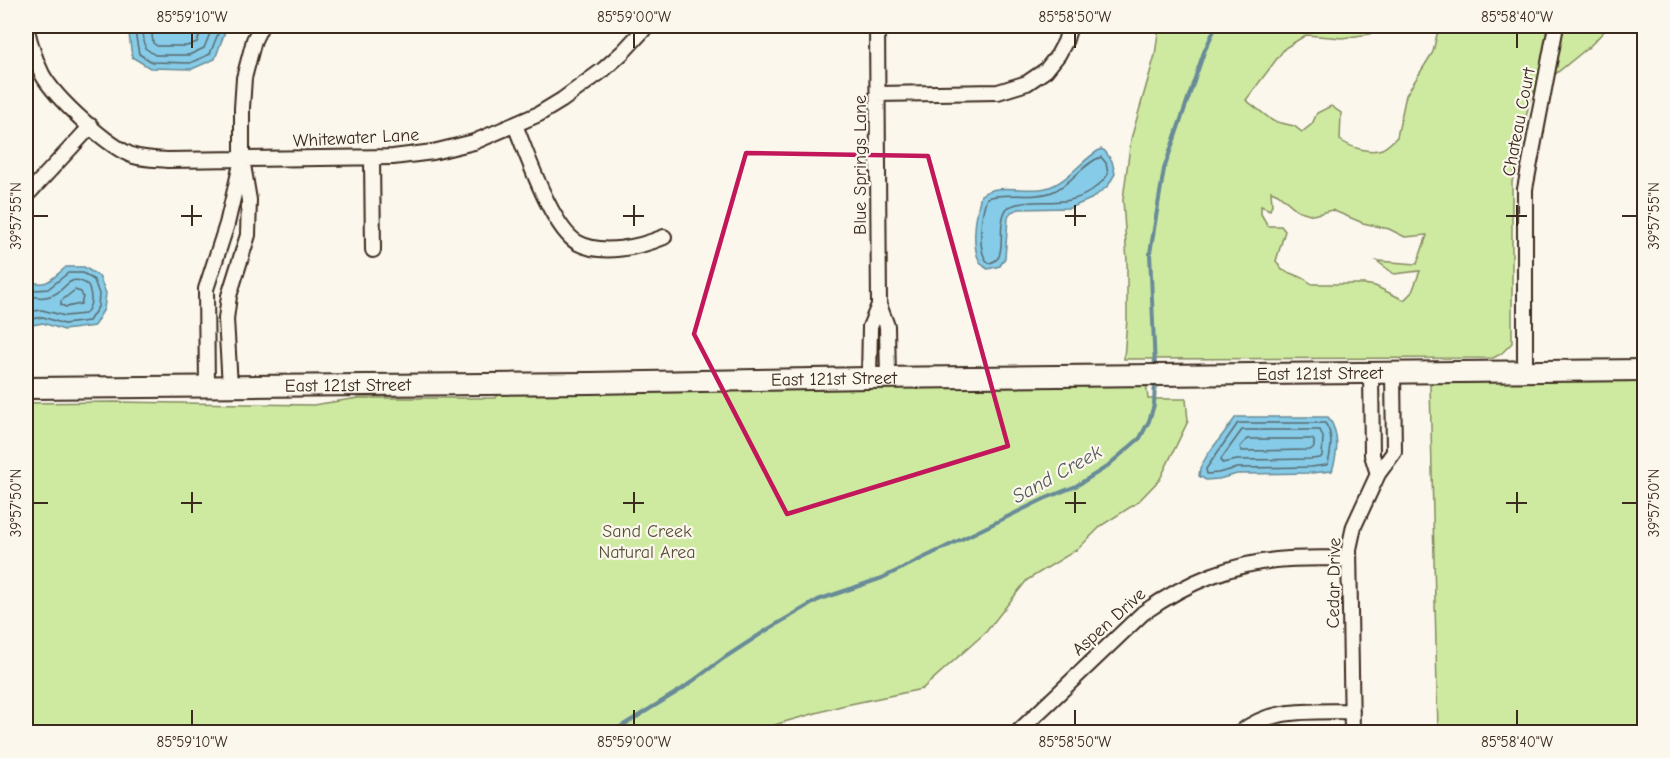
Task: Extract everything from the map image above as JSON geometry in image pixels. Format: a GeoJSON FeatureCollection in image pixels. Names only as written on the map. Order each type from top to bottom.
{"type":"FeatureCollection","features":[{"type":"Feature","properties":{"kind":"street","name":"Whitewater Lane"},"geometry":{"type":"LineString","coordinates":[[26,26],[33,55],[43,76],[68,105],[116,147],[134,156],[166,160],[372,158],[443,150],[474,142],[539,114],[583,86],[623,52],[641,27]]}},
{"type":"Feature","properties":{"kind":"street"},"geometry":{"type":"LineString","coordinates":[[230,386],[226,319],[229,296],[248,235],[249,200],[242,159],[244,78],[254,40],[261,26]]}},
{"type":"Feature","properties":{"kind":"street","name":"Blue Springs Lane"},"geometry":{"type":"LineString","coordinates":[[877,26],[879,305],[870,327],[879,378]]}},
{"type":"Feature","properties":{"kind":"street"},"geometry":{"type":"LineString","coordinates":[[877,94],[998,92],[1027,82],[1046,70],[1058,55],[1070,26]]}},
{"type":"Feature","properties":{"kind":"street","name":"Chateau Court"},"geometry":{"type":"LineString","coordinates":[[1525,370],[1525,189],[1556,26]]}},
{"type":"Feature","properties":{"kind":"street"},"geometry":{"type":"LineString","coordinates":[[515,125],[553,215],[568,236],[587,246],[606,248],[638,246],[664,237]]}},
{"type":"Feature","properties":{"kind":"street"},"geometry":{"type":"LineString","coordinates":[[26,196],[91,126]]}},
{"type":"Feature","properties":{"kind":"street"},"geometry":{"type":"LineString","coordinates":[[372,158],[373,250]]}},
{"type":"Feature","properties":{"kind":"street"},"geometry":{"type":"LineString","coordinates":[[207,386],[206,289],[227,224],[242,159]]}},
{"type":"Feature","properties":{"kind":"street","name":"East 121st Street"},"geometry":{"type":"LineString","coordinates":[[26,387],[567,384],[879,378],[1644,370]]}},
{"type":"Feature","properties":{"kind":"street"},"geometry":{"type":"LineString","coordinates":[[1371,373],[1372,455],[1378,474]]}},
{"type":"Feature","properties":{"kind":"street","name":"Cedar Drive"},"geometry":{"type":"LineString","coordinates":[[1352,732],[1349,549],[1354,526],[1378,474],[1394,452],[1393,373]]}},
{"type":"Feature","properties":{"kind":"street","name":"Aspen Drive"},"geometry":{"type":"LineString","coordinates":[[1018,732],[1143,613],[1188,585],[1205,577],[1257,563],[1287,559],[1349,558]]}},
{"type":"Feature","properties":{"kind":"street"},"geometry":{"type":"LineString","coordinates":[[1241,732],[1251,724],[1289,712],[1352,711]]}},
{"type":"Feature","properties":{"kind":"highlighted area"},"geometry":{"type":"Polygon","coordinates":[[[746,153],[928,156],[1008,446],[787,514],[694,334],[746,153]]]}},
{"type":"Feature","properties":{"kind":"green space"},"geometry":{"type":"Polygon","coordinates":[[[1159,26],[1387,26],[1379,27],[1370,34],[1342,38],[1306,35],[1285,48],[1246,100],[1273,121],[1294,126],[1302,132],[1312,124],[1317,113],[1331,106],[1341,113],[1340,140],[1371,151],[1386,147],[1397,137],[1406,95],[1433,52],[1438,30],[1433,26],[1609,26],[1590,46],[1531,94],[1512,182],[1512,343],[1501,354],[1493,358],[1124,359],[1127,262],[1123,199],[1131,139],[1155,55],[1159,26]],[[1271,191],[1270,210],[1261,206],[1261,214],[1268,226],[1281,226],[1285,231],[1276,261],[1282,270],[1312,284],[1375,286],[1404,300],[1412,292],[1420,271],[1394,274],[1377,261],[1417,264],[1427,235],[1405,237],[1389,229],[1363,223],[1332,210],[1313,215],[1297,210],[1271,191]]]}},
{"type":"Feature","properties":{"kind":"green space"},"geometry":{"type":"Polygon","coordinates":[[[1644,380],[1644,732],[1438,732],[1430,383],[1644,380]]]}},
{"type":"Feature","properties":{"kind":"green space","name":"Sand Creek Natural Area"},"geometry":{"type":"Polygon","coordinates":[[[1146,382],[1148,399],[1186,399],[1188,421],[1160,479],[1137,503],[1102,525],[1078,549],[1027,580],[986,632],[922,689],[841,706],[753,732],[26,732],[26,403],[313,405],[359,398],[496,398],[497,391],[1146,382]]]}},
{"type":"Feature","properties":{"kind":"water"},"geometry":{"type":"Polygon","coordinates":[[[128,26],[227,26],[215,59],[192,69],[150,68],[132,57],[128,26]]]}},
{"type":"Feature","properties":{"kind":"water"},"geometry":{"type":"Polygon","coordinates":[[[1101,149],[1112,161],[1115,174],[1108,186],[1091,199],[1070,208],[1019,209],[1011,212],[1008,218],[1005,258],[1000,266],[988,269],[981,264],[977,256],[975,235],[981,195],[996,189],[1038,189],[1054,185],[1101,149]]]}},
{"type":"Feature","properties":{"kind":"water"},"geometry":{"type":"Polygon","coordinates":[[[66,267],[84,267],[99,276],[106,293],[104,309],[94,326],[64,330],[43,323],[26,326],[26,281],[48,282],[66,267]]]}},
{"type":"Feature","properties":{"kind":"water"},"geometry":{"type":"Polygon","coordinates":[[[1236,417],[1328,417],[1335,430],[1337,443],[1332,471],[1237,474],[1206,480],[1199,476],[1200,468],[1208,454],[1236,417]]]}},
{"type":"Feature","properties":{"kind":"waterway","name":"Sand Creek"},"geometry":{"type":"LineString","coordinates":[[1155,368],[1150,253],[1164,169],[1204,52],[1216,26]]}},
{"type":"Feature","properties":{"kind":"waterway","name":"Sand Creek"},"geometry":{"type":"LineString","coordinates":[[612,732],[682,689],[770,628],[818,600],[882,578],[1044,499],[1076,486],[1105,468],[1140,438],[1154,405],[1155,382]]}}]}
